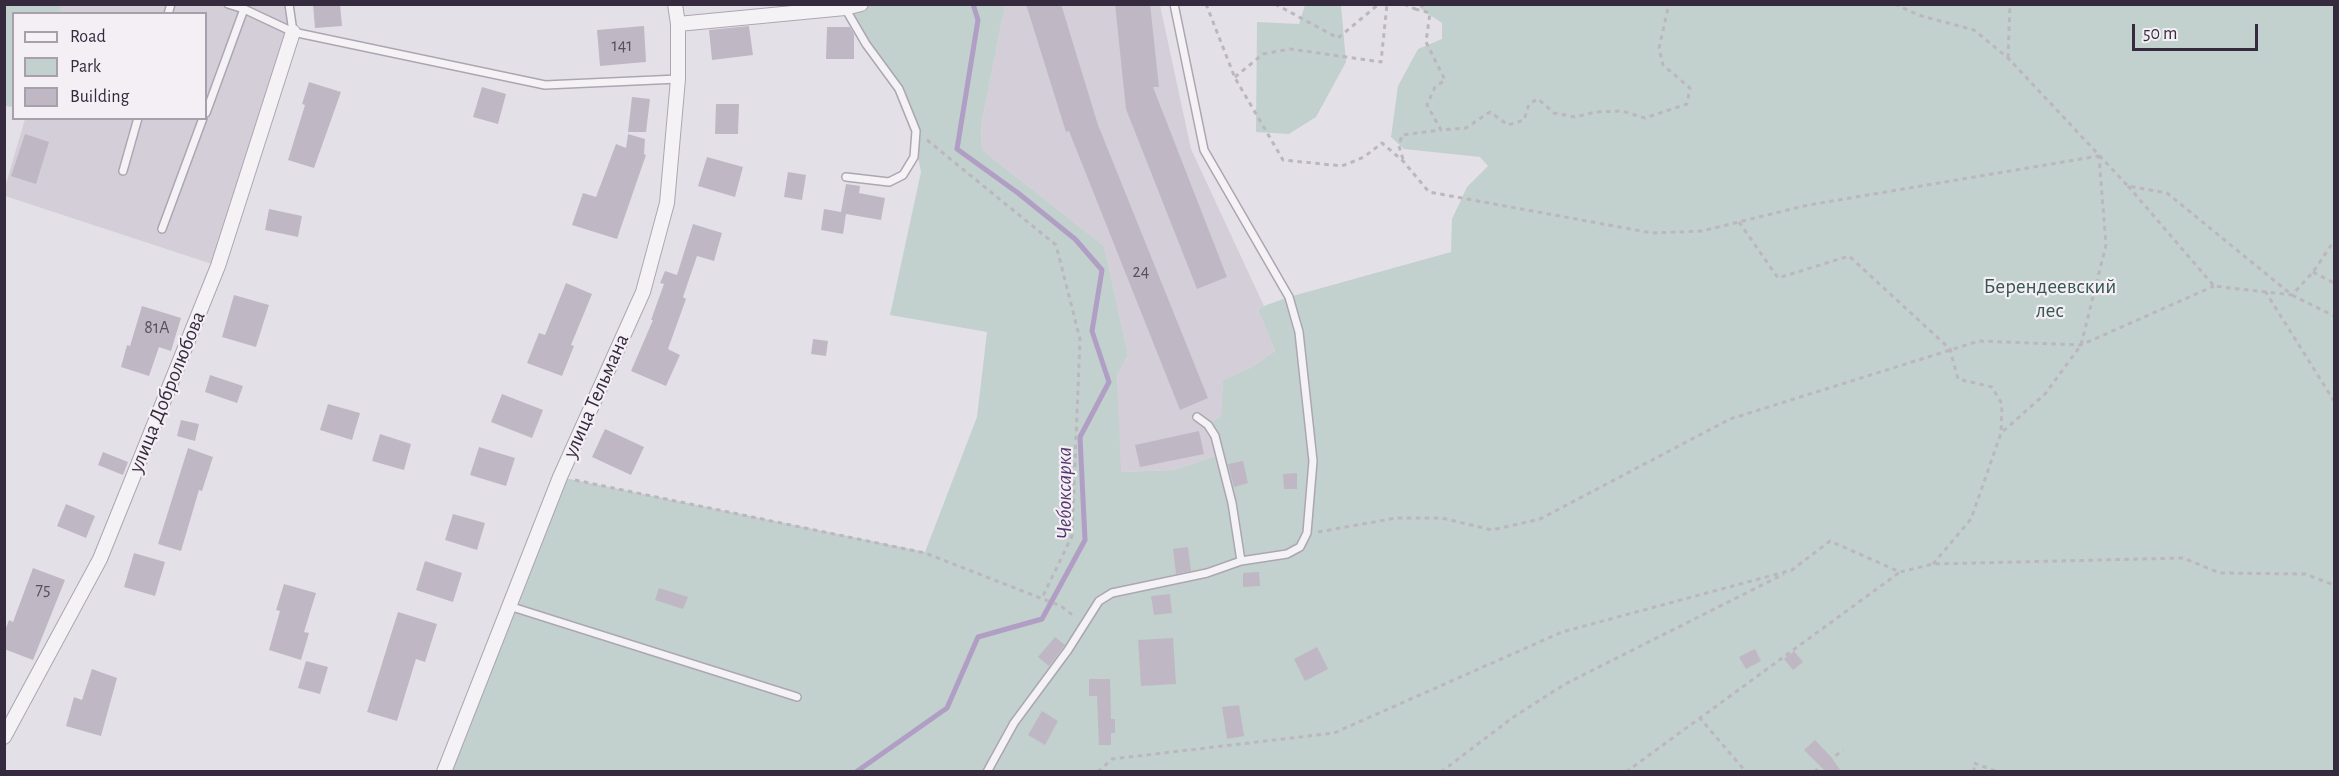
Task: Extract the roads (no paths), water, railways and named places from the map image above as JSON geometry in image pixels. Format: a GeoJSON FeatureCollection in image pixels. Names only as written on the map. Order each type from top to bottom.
{"type":"FeatureCollection","features":[{"type":"Feature","properties":{"kind":"street","name":"улица Тельмана"},"geometry":{"type":"LineString","coordinates":[[444,771],[560,477],[643,292],[667,203],[678,79],[678,24],[675,4]]}},
{"type":"Feature","properties":{"kind":"street"},"geometry":{"type":"LineString","coordinates":[[678,24],[845,8],[861,4]]}},
{"type":"Feature","properties":{"kind":"street","name":"улица Добролюбова"},"geometry":{"type":"LineString","coordinates":[[4,737],[100,559],[218,266],[292,32]]}},
{"type":"Feature","properties":{"kind":"lane"},"geometry":{"type":"LineString","coordinates":[[228,4],[244,9],[292,32],[545,85],[678,79]]}},
{"type":"Feature","properties":{"kind":"lane"},"geometry":{"type":"LineString","coordinates":[[289,4],[292,32]]}},
{"type":"Feature","properties":{"kind":"lane"},"geometry":{"type":"LineString","coordinates":[[987,771],[1014,723],[1068,650],[1083,624],[1100,602],[1112,593],[1207,573],[1241,561],[1287,554],[1300,547],[1307,533],[1313,462],[1299,332],[1289,297],[1204,150],[1174,4]]}},
{"type":"Feature","properties":{"kind":"lane"},"geometry":{"type":"LineString","coordinates":[[845,8],[866,44],[899,89],[916,130],[914,157],[903,175],[889,182],[846,177]]}},
{"type":"Feature","properties":{"kind":"lane"},"geometry":{"type":"LineString","coordinates":[[207,110],[244,9]]}},
{"type":"Feature","properties":{"kind":"lane"},"geometry":{"type":"LineString","coordinates":[[123,171],[137,120]]}},
{"type":"Feature","properties":{"kind":"lane"},"geometry":{"type":"LineString","coordinates":[[162,229],[202,120]]}},
{"type":"Feature","properties":{"kind":"lane"},"geometry":{"type":"LineString","coordinates":[[1197,417],[1208,425],[1215,436],[1232,503],[1241,561]]}},
{"type":"Feature","properties":{"kind":"lane"},"geometry":{"type":"LineString","coordinates":[[509,606],[796,698]]}},
{"type":"Feature","properties":{"kind":"waterway","name":"Чебоксарка"},"geometry":{"type":"LineString","coordinates":[[856,772],[947,708],[978,637],[1042,619],[1085,540],[1080,437],[1109,382],[1092,331],[1102,270],[1075,239],[1018,193],[957,149],[978,20],[973,4]]}},
{"type":"Feature","properties":{"kind":"park label","name":"Берендеевский лес"},"geometry":{"type":"Point","coordinates":[2050,299]}}]}
